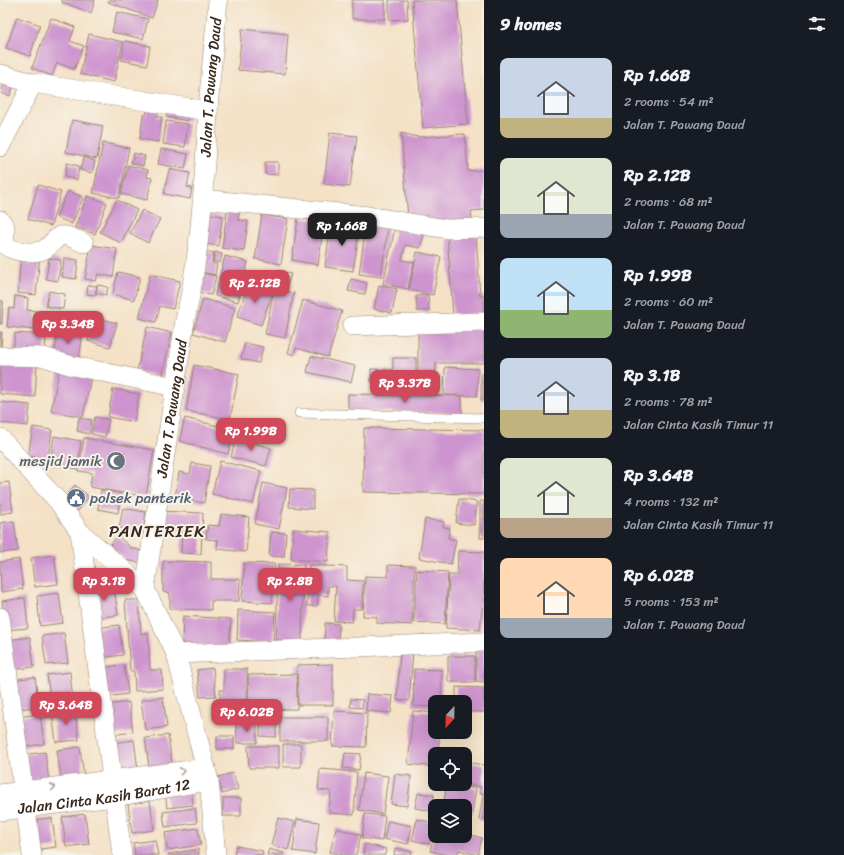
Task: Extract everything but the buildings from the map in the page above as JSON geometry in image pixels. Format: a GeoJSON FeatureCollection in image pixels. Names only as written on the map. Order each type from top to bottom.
{"type":"FeatureCollection","features":[{"type":"Feature","properties":{"kind":"street","name":"Jalan T. Pawang Daud"},"geometry":{"type":"LineString","coordinates":[[145,589],[185,320],[193,283],[203,199],[208,111],[218,0]]}},
{"type":"Feature","properties":{"kind":"street"},"geometry":{"type":"LineString","coordinates":[[0,74],[33,83],[208,111]]}},
{"type":"Feature","properties":{"kind":"street"},"geometry":{"type":"LineString","coordinates":[[0,147],[33,83]]}},
{"type":"Feature","properties":{"kind":"street"},"geometry":{"type":"LineString","coordinates":[[203,199],[368,216],[447,229],[484,228]]}},
{"type":"Feature","properties":{"kind":"street"},"geometry":{"type":"LineString","coordinates":[[0,220],[5,227],[4,244],[9,248],[20,251],[43,250],[60,236],[84,243]]}},
{"type":"Feature","properties":{"kind":"street"},"geometry":{"type":"LineString","coordinates":[[352,326],[484,322]]}},
{"type":"Feature","properties":{"kind":"street"},"geometry":{"type":"LineString","coordinates":[[0,356],[44,357],[69,365],[176,388]]}},
{"type":"Feature","properties":{"kind":"street"},"geometry":{"type":"LineString","coordinates":[[0,438],[58,501],[80,532],[145,589],[176,654],[207,775],[216,855]]}},
{"type":"Feature","properties":{"kind":"street"},"geometry":{"type":"LineString","coordinates":[[80,532],[122,855]]}},
{"type":"Feature","properties":{"kind":"street"},"geometry":{"type":"LineString","coordinates":[[0,617],[32,855]]}},
{"type":"Feature","properties":{"kind":"street"},"geometry":{"type":"LineString","coordinates":[[176,654],[484,642]]}},
{"type":"Feature","properties":{"kind":"street","name":"Jalan Cinta Kasih Barat 12"},"geometry":{"type":"LineString","coordinates":[[0,811],[24,799],[207,775]]}},
{"type":"Feature","properties":{"kind":"street"},"geometry":{"type":"LineString","coordinates":[[0,794],[24,799]]}},
{"type":"Feature","properties":{"kind":"lane"},"geometry":{"type":"LineString","coordinates":[[299,413],[484,418]]}},
{"type":"Feature","properties":{"kind":"place","name":"mesjid jamik"},"geometry":{"type":"Point","coordinates":[116,461]}},
{"type":"Feature","properties":{"kind":"place","name":"polsek panterik"},"geometry":{"type":"Point","coordinates":[76,498]}},
{"type":"Feature","properties":{"kind":"district","name":"PANTERIEK"},"geometry":{"type":"Point","coordinates":[157,531]}}]}
